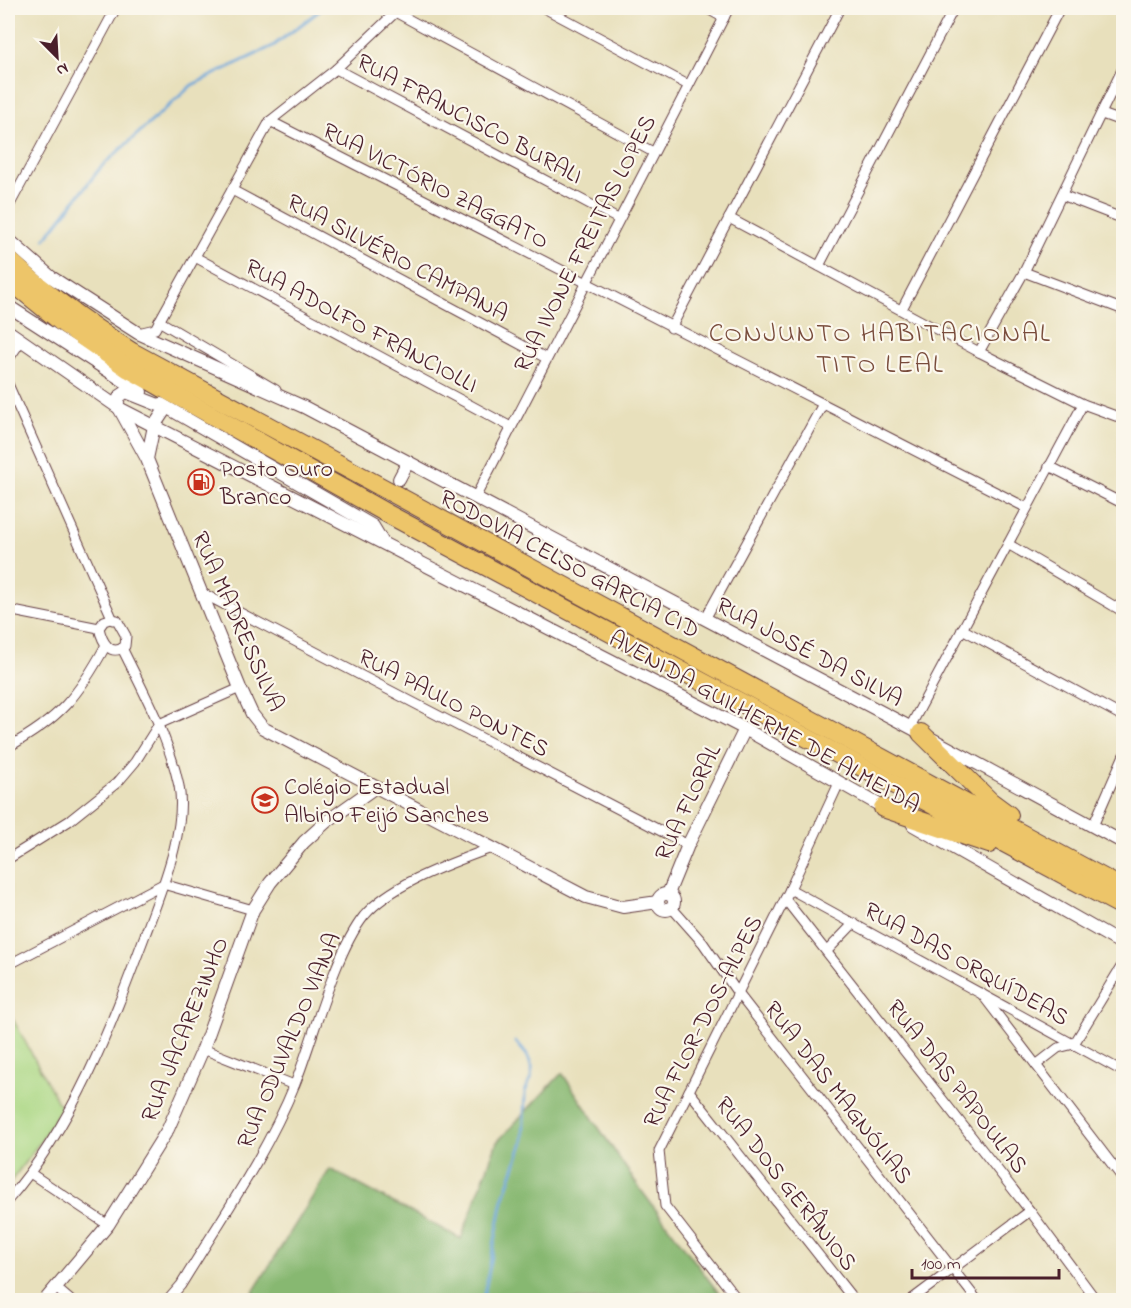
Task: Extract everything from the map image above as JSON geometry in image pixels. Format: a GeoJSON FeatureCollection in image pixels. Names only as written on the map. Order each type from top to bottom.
{"type":"FeatureCollection","features":[{"type":"Feature","properties":{"kind":"highway","name":"RODOVIA CELSO GARCIA CID"},"geometry":{"type":"LineString","coordinates":[[8,259],[38,287],[82,321],[132,352],[1117,886]]}},
{"type":"Feature","properties":{"kind":"highway","name":"RODOVIA CELSO GARCIA CID"},"geometry":{"type":"LineString","coordinates":[[8,279],[60,321],[139,375],[387,514],[1124,907]]}},
{"type":"Feature","properties":{"kind":"highway"},"geometry":{"type":"LineString","coordinates":[[915,730],[990,801],[1084,861],[1117,886]]}},
{"type":"Feature","properties":{"kind":"highway"},"geometry":{"type":"LineString","coordinates":[[883,808],[995,846],[1062,879],[1084,885]]}},
{"type":"Feature","properties":{"kind":"street"},"geometry":{"type":"LineString","coordinates":[[8,208],[116,8]]}},
{"type":"Feature","properties":{"kind":"street"},"geometry":{"type":"LineString","coordinates":[[544,8],[688,85]]}},
{"type":"Feature","properties":{"kind":"street"},"geometry":{"type":"LineString","coordinates":[[706,8],[724,18]]}},
{"type":"Feature","properties":{"kind":"street","name":"RUA IVONE FREITAS LOPES"},"geometry":{"type":"LineString","coordinates":[[475,498],[729,8]]}},
{"type":"Feature","properties":{"kind":"street"},"geometry":{"type":"LineString","coordinates":[[671,328],[840,8]]}},
{"type":"Feature","properties":{"kind":"street"},"geometry":{"type":"LineString","coordinates":[[819,266],[954,8]]}},
{"type":"Feature","properties":{"kind":"street"},"geometry":{"type":"LineString","coordinates":[[902,309],[1060,8]]}},
{"type":"Feature","properties":{"kind":"street"},"geometry":{"type":"LineString","coordinates":[[138,333],[155,329],[270,121],[336,69],[398,10],[653,153]]}},
{"type":"Feature","properties":{"kind":"street"},"geometry":{"type":"LineString","coordinates":[[979,352],[1024,272],[1124,66]]}},
{"type":"Feature","properties":{"kind":"street","name":"RUA FRANCISCO BURALI"},"geometry":{"type":"LineString","coordinates":[[336,69],[618,219]]}},
{"type":"Feature","properties":{"kind":"street"},"geometry":{"type":"LineString","coordinates":[[1102,114],[1124,122]]}},
{"type":"Feature","properties":{"kind":"street","name":"RUA VICTÓRIO ZAGGATO"},"geometry":{"type":"LineString","coordinates":[[270,121],[584,284],[1027,508]]}},
{"type":"Feature","properties":{"kind":"street","name":"RUA SILVÉRIO CAMPANA"},"geometry":{"type":"LineString","coordinates":[[232,190],[546,358]]}},
{"type":"Feature","properties":{"kind":"street"},"geometry":{"type":"LineString","coordinates":[[1062,195],[1124,219]]}},
{"type":"Feature","properties":{"kind":"street"},"geometry":{"type":"LineString","coordinates":[[729,218],[979,352],[1083,404],[1124,419]]}},
{"type":"Feature","properties":{"kind":"street","name":"RUA JOSÉ DA SILVA"},"geometry":{"type":"LineString","coordinates":[[8,240],[51,277],[138,333],[304,407],[1124,843]]}},
{"type":"Feature","properties":{"kind":"street","name":"RUA ADOLFO FRANCIOLLI"},"geometry":{"type":"LineString","coordinates":[[195,257],[511,427]]}},
{"type":"Feature","properties":{"kind":"street"},"geometry":{"type":"LineString","coordinates":[[1024,272],[1124,310]]}},
{"type":"Feature","properties":{"kind":"street"},"geometry":{"type":"LineString","coordinates":[[8,306],[166,408],[373,527]]}},
{"type":"Feature","properties":{"kind":"street"},"geometry":{"type":"LineString","coordinates":[[159,321],[304,407]]}},
{"type":"Feature","properties":{"kind":"street"},"geometry":{"type":"LineString","coordinates":[[8,331],[119,408],[373,527]]}},
{"type":"Feature","properties":{"kind":"street"},"geometry":{"type":"LineString","coordinates":[[8,360],[21,341]]}},
{"type":"Feature","properties":{"kind":"street"},"geometry":{"type":"LineString","coordinates":[[8,384],[113,620]]}},
{"type":"Feature","properties":{"kind":"street"},"geometry":{"type":"LineString","coordinates":[[119,408],[117,402],[126,392],[166,408]]}},
{"type":"Feature","properties":{"kind":"street"},"geometry":{"type":"LineString","coordinates":[[705,619],[823,404]]}},
{"type":"Feature","properties":{"kind":"street"},"geometry":{"type":"LineString","coordinates":[[915,730],[962,629],[1083,404]]}},
{"type":"Feature","properties":{"kind":"street","name":"RUA MADRESSILVA"},"geometry":{"type":"LineString","coordinates":[[119,408],[147,459],[240,688],[252,714],[269,733],[586,897],[623,907],[658,902]]}},
{"type":"Feature","properties":{"kind":"street"},"geometry":{"type":"LineString","coordinates":[[147,459],[154,426],[166,408]]}},
{"type":"Feature","properties":{"kind":"street"},"geometry":{"type":"LineString","coordinates":[[399,479],[408,462]]}},
{"type":"Feature","properties":{"kind":"street"},"geometry":{"type":"LineString","coordinates":[[1049,466],[1124,504]]}},
{"type":"Feature","properties":{"kind":"street","name":"AVENIDA GUILHERME DE ALMEIDA"},"geometry":{"type":"LineString","coordinates":[[373,527],[383,542],[745,729],[1124,945]]}},
{"type":"Feature","properties":{"kind":"street"},"geometry":{"type":"LineString","coordinates":[[1008,544],[1124,612]]}},
{"type":"Feature","properties":{"kind":"street","name":"RUA PAULO PONTES"},"geometry":{"type":"LineString","coordinates":[[202,593],[688,845]]}},
{"type":"Feature","properties":{"kind":"street"},"geometry":{"type":"LineString","coordinates":[[8,610],[99,628]]}},
{"type":"Feature","properties":{"kind":"street"},"geometry":{"type":"LineString","coordinates":[[8,1200],[30,1173],[67,1114],[97,1056],[163,884],[177,841],[180,788],[159,724],[122,648],[126,636],[122,625],[113,620],[104,621],[99,628]]}},
{"type":"Feature","properties":{"kind":"street"},"geometry":{"type":"LineString","coordinates":[[99,628],[106,645],[112,651],[122,648]]}},
{"type":"Feature","properties":{"kind":"street"},"geometry":{"type":"LineString","coordinates":[[962,629],[1124,717]]}},
{"type":"Feature","properties":{"kind":"street"},"geometry":{"type":"LineString","coordinates":[[8,747],[37,731],[62,711],[89,676],[106,645]]}},
{"type":"Feature","properties":{"kind":"street"},"geometry":{"type":"LineString","coordinates":[[8,859],[69,820],[118,782],[135,762],[159,724],[240,688]]}},
{"type":"Feature","properties":{"kind":"street","name":"RUA FLORAL"},"geometry":{"type":"LineString","coordinates":[[668,894],[688,845],[745,729]]}},
{"type":"Feature","properties":{"kind":"street"},"geometry":{"type":"LineString","coordinates":[[1093,826],[1124,755]]}},
{"type":"Feature","properties":{"kind":"street","name":"RUA FLOR-DOS-ALPES"},"geometry":{"type":"LineString","coordinates":[[738,1300],[664,1206],[659,1151],[790,889],[839,783]]}},
{"type":"Feature","properties":{"kind":"street","name":"RUA JACAREZINHO"},"geometry":{"type":"LineString","coordinates":[[45,1300],[108,1225],[168,1129],[203,1049],[253,910],[292,854],[326,822],[374,788]]}},
{"type":"Feature","properties":{"kind":"street","name":"RUA ODUVALDO VIANA"},"geometry":{"type":"LineString","coordinates":[[168,1300],[181,1285],[258,1159],[294,1085],[342,957],[364,916],[397,890],[491,848]]}},
{"type":"Feature","properties":{"kind":"street"},"geometry":{"type":"LineString","coordinates":[[8,965],[163,884],[253,910]]}},
{"type":"Feature","properties":{"kind":"street","name":"RUA DAS ORQUÍDEAS"},"geometry":{"type":"LineString","coordinates":[[790,889],[1124,1072]]}},
{"type":"Feature","properties":{"kind":"street"},"geometry":{"type":"LineString","coordinates":[[668,894],[674,900],[672,908],[661,909],[658,902],[661,896],[668,894]]}},
{"type":"Feature","properties":{"kind":"street","name":"RUA DAS PAPOULAS"},"geometry":{"type":"LineString","coordinates":[[785,898],[828,950],[1030,1211],[1096,1300]]}},
{"type":"Feature","properties":{"kind":"street","name":"RUA DAS MAGNÓLIAS"},"geometry":{"type":"LineString","coordinates":[[672,908],[703,943],[737,992],[951,1270],[977,1300]]}},
{"type":"Feature","properties":{"kind":"street"},"geometry":{"type":"LineString","coordinates":[[828,950],[854,923]]}},
{"type":"Feature","properties":{"kind":"street"},"geometry":{"type":"LineString","coordinates":[[1036,1065],[1058,1048],[1074,1044],[1124,962]]}},
{"type":"Feature","properties":{"kind":"street"},"geometry":{"type":"LineString","coordinates":[[979,991],[1124,1180]]}},
{"type":"Feature","properties":{"kind":"street"},"geometry":{"type":"LineString","coordinates":[[203,1049],[294,1085]]}},
{"type":"Feature","properties":{"kind":"street","name":"RUA DOS GERÂNIOS"},"geometry":{"type":"LineString","coordinates":[[689,1091],[854,1300]]}},
{"type":"Feature","properties":{"kind":"street"},"geometry":{"type":"LineString","coordinates":[[30,1173],[108,1225]]}},
{"type":"Feature","properties":{"kind":"street"},"geometry":{"type":"LineString","coordinates":[[911,1300],[1030,1211]]}},
{"type":"Feature","properties":{"kind":"street"},"geometry":{"type":"LineString","coordinates":[[56,1288],[70,1300]]}},
{"type":"Feature","properties":{"kind":"green space"},"geometry":{"type":"Polygon","coordinates":[[[8,1010],[61,1108],[41,1141],[8,1185],[8,1010]]]}},
{"type":"Feature","properties":{"kind":"green space"},"geometry":{"type":"Polygon","coordinates":[[[562,1073],[638,1186],[724,1300],[263,1300],[253,1292],[330,1169],[461,1239],[497,1142],[562,1073]]]}},
{"type":"Feature","properties":{"kind":"waterway"},"geometry":{"type":"LineString","coordinates":[[45,239],[101,167],[192,85],[273,46],[323,8]]}},
{"type":"Feature","properties":{"kind":"waterway"},"geometry":{"type":"LineString","coordinates":[[483,1300],[503,1200],[523,1142],[525,1092],[531,1078],[532,1067],[527,1055],[516,1042]]}},
{"type":"Feature","properties":{"kind":"place","name":"Posto Ouro Branco"},"geometry":{"type":"Point","coordinates":[201,482]}},
{"type":"Feature","properties":{"kind":"place","name":"Colégio Estadual Albino Feijó Sanches"},"geometry":{"type":"Point","coordinates":[265,800]}},
{"type":"Feature","properties":{"kind":"district","name":"CONJUNTO HABITACIONAL TITO LEAL"},"geometry":{"type":"Point","coordinates":[880,348]}}]}
